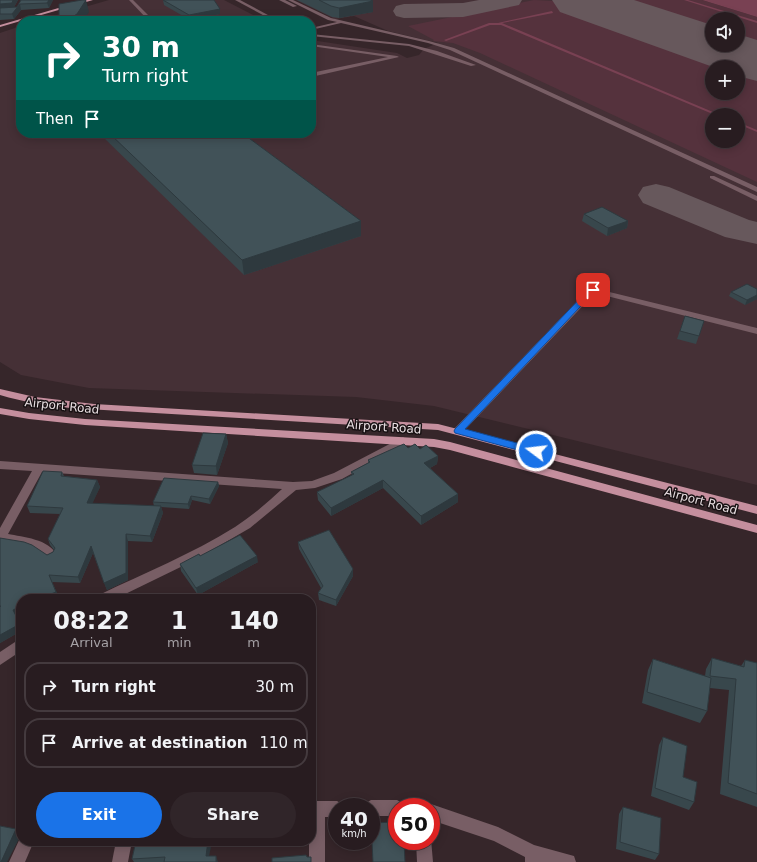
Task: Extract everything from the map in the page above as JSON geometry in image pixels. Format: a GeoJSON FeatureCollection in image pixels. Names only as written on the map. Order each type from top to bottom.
{"type":"FeatureCollection","features":[{"type":"Feature","properties":{"kind":"main road"},"geometry":{"type":"LineString","coordinates":[[43,16],[93,1]]}},
{"type":"Feature","properties":{"kind":"main road"},"geometry":{"type":"LineString","coordinates":[[37,16],[93,1]]}},
{"type":"Feature","properties":{"kind":"main road"},"geometry":{"type":"LineString","coordinates":[[0,26],[16,22]]}},
{"type":"Feature","properties":{"kind":"main road"},"geometry":{"type":"LineString","coordinates":[[0,30],[16,25]]}},
{"type":"Feature","properties":{"kind":"main road","name":"Airport Road"},"geometry":{"type":"LineString","coordinates":[[0,392],[18,398],[86,407],[425,426],[458,431],[757,510]]}},
{"type":"Feature","properties":{"kind":"main road","name":"Airport Road"},"geometry":{"type":"LineString","coordinates":[[0,411],[85,422],[403,441],[450,446],[757,529]]}},
{"type":"Feature","properties":{"kind":"main road"},"geometry":{"type":"LineString","coordinates":[[236,431],[241,415]]}},
{"type":"Feature","properties":{"kind":"main road"},"geometry":{"type":"LineString","coordinates":[[403,441],[404,425]]}},
{"type":"Feature","properties":{"kind":"street"},"geometry":{"type":"LineString","coordinates":[[131,0],[147,16]]}},
{"type":"Feature","properties":{"kind":"street"},"geometry":{"type":"LineString","coordinates":[[237,0],[267,16]]}},
{"type":"Feature","properties":{"kind":"street"},"geometry":{"type":"LineString","coordinates":[[281,0],[307,12],[314,12]]}},
{"type":"Feature","properties":{"kind":"street"},"geometry":{"type":"LineString","coordinates":[[290,0],[330,19],[429,42],[452,49],[757,190]]}},
{"type":"Feature","properties":{"kind":"street"},"geometry":{"type":"LineString","coordinates":[[324,20],[330,19]]}},
{"type":"Feature","properties":{"kind":"street"},"geometry":{"type":"LineString","coordinates":[[316,28],[341,22]]}},
{"type":"Feature","properties":{"kind":"street"},"geometry":{"type":"LineString","coordinates":[[316,36],[417,47],[449,56],[486,71],[701,172]]}},
{"type":"Feature","properties":{"kind":"street"},"geometry":{"type":"LineString","coordinates":[[417,47],[429,42]]}},
{"type":"Feature","properties":{"kind":"street"},"geometry":{"type":"LineString","coordinates":[[316,46],[397,57],[316,74]]}},
{"type":"Feature","properties":{"kind":"street"},"geometry":{"type":"LineString","coordinates":[[486,71],[495,68]]}},
{"type":"Feature","properties":{"kind":"street"},"geometry":{"type":"LineString","coordinates":[[646,145],[654,142]]}},
{"type":"Feature","properties":{"kind":"street"},"geometry":{"type":"LineString","coordinates":[[708,175],[757,199]]}},
{"type":"Feature","properties":{"kind":"street"},"geometry":{"type":"LineString","coordinates":[[458,431],[593,290],[757,331]]}},
{"type":"Feature","properties":{"kind":"street"},"geometry":{"type":"LineString","coordinates":[[0,465],[293,486],[313,485],[331,479],[403,441]]}},
{"type":"Feature","properties":{"kind":"street"},"geometry":{"type":"LineString","coordinates":[[39,468],[0,538],[37,545],[51,555]]}},
{"type":"Feature","properties":{"kind":"street"},"geometry":{"type":"LineString","coordinates":[[114,594],[186,560],[240,530],[293,486]]}},
{"type":"Feature","properties":{"kind":"street"},"geometry":{"type":"LineString","coordinates":[[0,659],[16,648]]}},
{"type":"Feature","properties":{"kind":"street"},"geometry":{"type":"LineString","coordinates":[[316,809],[328,809]]}},
{"type":"Feature","properties":{"kind":"street"},"geometry":{"type":"LineString","coordinates":[[440,815],[491,833],[532,857],[568,862]]}},
{"type":"Feature","properties":{"kind":"street"},"geometry":{"type":"LineString","coordinates":[[316,844],[317,862]]}},
{"type":"Feature","properties":{"kind":"street"},"geometry":{"type":"LineString","coordinates":[[17,862],[24,846]]}},
{"type":"Feature","properties":{"kind":"street"},"geometry":{"type":"LineString","coordinates":[[120,862],[123,846]]}},
{"type":"Feature","properties":{"kind":"street"},"geometry":{"type":"LineString","coordinates":[[425,850],[426,862]]}},
{"type":"Feature","properties":{"kind":"shaded area"},"geometry":{"type":"Polygon","coordinates":[[[109,0],[224,0],[255,16],[53,16],[109,0]]]}},
{"type":"Feature","properties":{"kind":"shaded area"},"geometry":{"type":"Polygon","coordinates":[[[296,0],[697,0],[735,12],[705,12],[705,52],[745,52],[745,15],[757,19],[757,485],[434,406],[356,397],[89,388],[21,375],[0,362],[0,33],[16,28],[16,138],[316,138],[316,41],[397,53],[407,58],[419,55],[424,49],[438,43],[388,31],[354,16],[335,19],[296,0]]]}},
{"type":"Feature","properties":{"kind":"shaded area"},"geometry":{"type":"Polygon","coordinates":[[[534,0],[553,1],[720,60],[705,60],[705,100],[745,100],[745,69],[757,73],[757,182],[480,53],[453,43],[433,41],[434,40],[408,26],[534,0]]]}},
{"type":"Feature","properties":{"kind":"shaded area"},"geometry":{"type":"Polygon","coordinates":[[[610,0],[702,0],[741,12],[705,12],[705,31],[610,0]]]}},
{"type":"Feature","properties":{"kind":"shaded area"},"geometry":{"type":"Polygon","coordinates":[[[702,0],[757,0],[757,17],[745,12],[702,0]]]}},
{"type":"Feature","properties":{"kind":"shaded area"},"geometry":{"type":"Polygon","coordinates":[[[745,13],[757,17],[757,48],[745,44],[745,13]]]}},
{"type":"Feature","properties":{"kind":"building"},"geometry":{"type":"Polygon","coordinates":[[[0,0],[13,0],[12,3],[0,4],[0,0]]]}},
{"type":"Feature","properties":{"kind":"building"},"geometry":{"type":"Polygon","coordinates":[[[21,0],[49,0],[47,3],[20,4],[12,14],[0,14],[0,8],[17,7],[21,0]]]}},
{"type":"Feature","properties":{"kind":"building"},"geometry":{"type":"Polygon","coordinates":[[[86,0],[77,14],[74,16],[59,16],[59,4],[86,0]]]}},
{"type":"Feature","properties":{"kind":"building"},"geometry":{"type":"Polygon","coordinates":[[[163,0],[214,0],[220,9],[189,15],[163,0]]]}},
{"type":"Feature","properties":{"kind":"building"},"geometry":{"type":"Polygon","coordinates":[[[319,0],[370,0],[373,1],[339,8],[319,0]]]}},
{"type":"Feature","properties":{"kind":"building"},"geometry":{"type":"Polygon","coordinates":[[[114,138],[249,138],[361,221],[242,260],[114,138]]]}},
{"type":"Feature","properties":{"kind":"building"},"geometry":{"type":"Polygon","coordinates":[[[602,207],[628,221],[608,228],[584,214],[602,207]]]}},
{"type":"Feature","properties":{"kind":"building"},"geometry":{"type":"Polygon","coordinates":[[[747,284],[757,289],[757,295],[747,300],[731,292],[747,284]]]}},
{"type":"Feature","properties":{"kind":"building"},"geometry":{"type":"Polygon","coordinates":[[[685,316],[704,321],[699,336],[680,331],[685,316]]]}},
{"type":"Feature","properties":{"kind":"building"},"geometry":{"type":"Polygon","coordinates":[[[203,433],[226,434],[216,466],[192,465],[203,433]]]}},
{"type":"Feature","properties":{"kind":"building"},"geometry":{"type":"Polygon","coordinates":[[[404,444],[408,448],[415,444],[420,449],[426,445],[438,456],[424,463],[458,494],[421,516],[383,480],[331,508],[317,492],[354,474],[351,472],[370,462],[368,460],[404,444]]]}},
{"type":"Feature","properties":{"kind":"building"},"geometry":{"type":"Polygon","coordinates":[[[43,471],[62,472],[61,476],[97,480],[87,503],[161,506],[150,536],[126,534],[126,573],[104,583],[91,546],[78,577],[49,575],[56,592],[51,594],[16,594],[16,608],[13,610],[16,616],[16,626],[0,635],[0,538],[24,542],[32,545],[47,555],[53,552],[55,548],[48,539],[63,508],[27,506],[43,471]]]}},
{"type":"Feature","properties":{"kind":"building"},"geometry":{"type":"Polygon","coordinates":[[[164,478],[218,482],[209,499],[191,496],[188,504],[153,502],[164,478]]]}},
{"type":"Feature","properties":{"kind":"building"},"geometry":{"type":"Polygon","coordinates":[[[329,530],[353,569],[336,600],[318,593],[323,586],[298,542],[329,530]]]}},
{"type":"Feature","properties":{"kind":"building"},"geometry":{"type":"Polygon","coordinates":[[[240,535],[257,556],[196,588],[180,564],[199,554],[200,556],[240,535]]]}},
{"type":"Feature","properties":{"kind":"building"},"geometry":{"type":"Polygon","coordinates":[[[712,658],[744,667],[745,660],[757,663],[757,794],[728,783],[736,679],[710,676],[712,658]]]}},
{"type":"Feature","properties":{"kind":"building"},"geometry":{"type":"Polygon","coordinates":[[[653,659],[711,678],[707,711],[647,692],[653,659]]]}},
{"type":"Feature","properties":{"kind":"building"},"geometry":{"type":"Polygon","coordinates":[[[663,737],[687,746],[683,777],[697,782],[694,802],[655,788],[663,737]]]}},
{"type":"Feature","properties":{"kind":"building"},"geometry":{"type":"Polygon","coordinates":[[[623,807],[661,818],[659,854],[620,842],[623,807]]]}},
{"type":"Feature","properties":{"kind":"building"},"geometry":{"type":"Polygon","coordinates":[[[388,822],[388,850],[404,850],[405,862],[373,862],[372,850],[380,850],[380,823],[388,822]]]}},
{"type":"Feature","properties":{"kind":"building"},"geometry":{"type":"Polygon","coordinates":[[[0,826],[16,829],[1,862],[0,862],[0,826]]]}},
{"type":"Feature","properties":{"kind":"building"},"geometry":{"type":"Polygon","coordinates":[[[135,846],[207,846],[206,856],[216,856],[216,862],[164,862],[165,857],[132,859],[135,846]]]}},
{"type":"Feature","properties":{"kind":"building"},"geometry":{"type":"Polygon","coordinates":[[[306,855],[307,857],[311,857],[311,862],[272,862],[272,858],[306,855]]]}},
{"type":"Feature","properties":{"kind":"waterway"},"geometry":{"type":"LineString","coordinates":[[685,0],[757,22]]}},
{"type":"Feature","properties":{"kind":"waterway"},"geometry":{"type":"LineString","coordinates":[[552,12],[499,23],[705,110]]}},
{"type":"Feature","properties":{"kind":"waterway"},"geometry":{"type":"LineString","coordinates":[[445,40],[490,24],[500,24]]}},
{"type":"Feature","properties":{"kind":"waterway"},"geometry":{"type":"LineString","coordinates":[[745,126],[757,131]]}},
{"type":"Feature","properties":{"kind":"taxiway"},"geometry":{"type":"LineString","coordinates":[[404,11],[463,10],[511,0]]}},
{"type":"Feature","properties":{"kind":"taxiway"},"geometry":{"type":"LineString","coordinates":[[656,195],[738,229],[757,233]]}},
{"type":"Feature","properties":{"kind":"runway"},"geometry":{"type":"LineString","coordinates":[[579,0],[757,61]]}},
{"type":"Feature","properties":{"kind":"route"},"geometry":{"type":"LineString","coordinates":[[536,451],[458,431],[593,290]]}}]}
